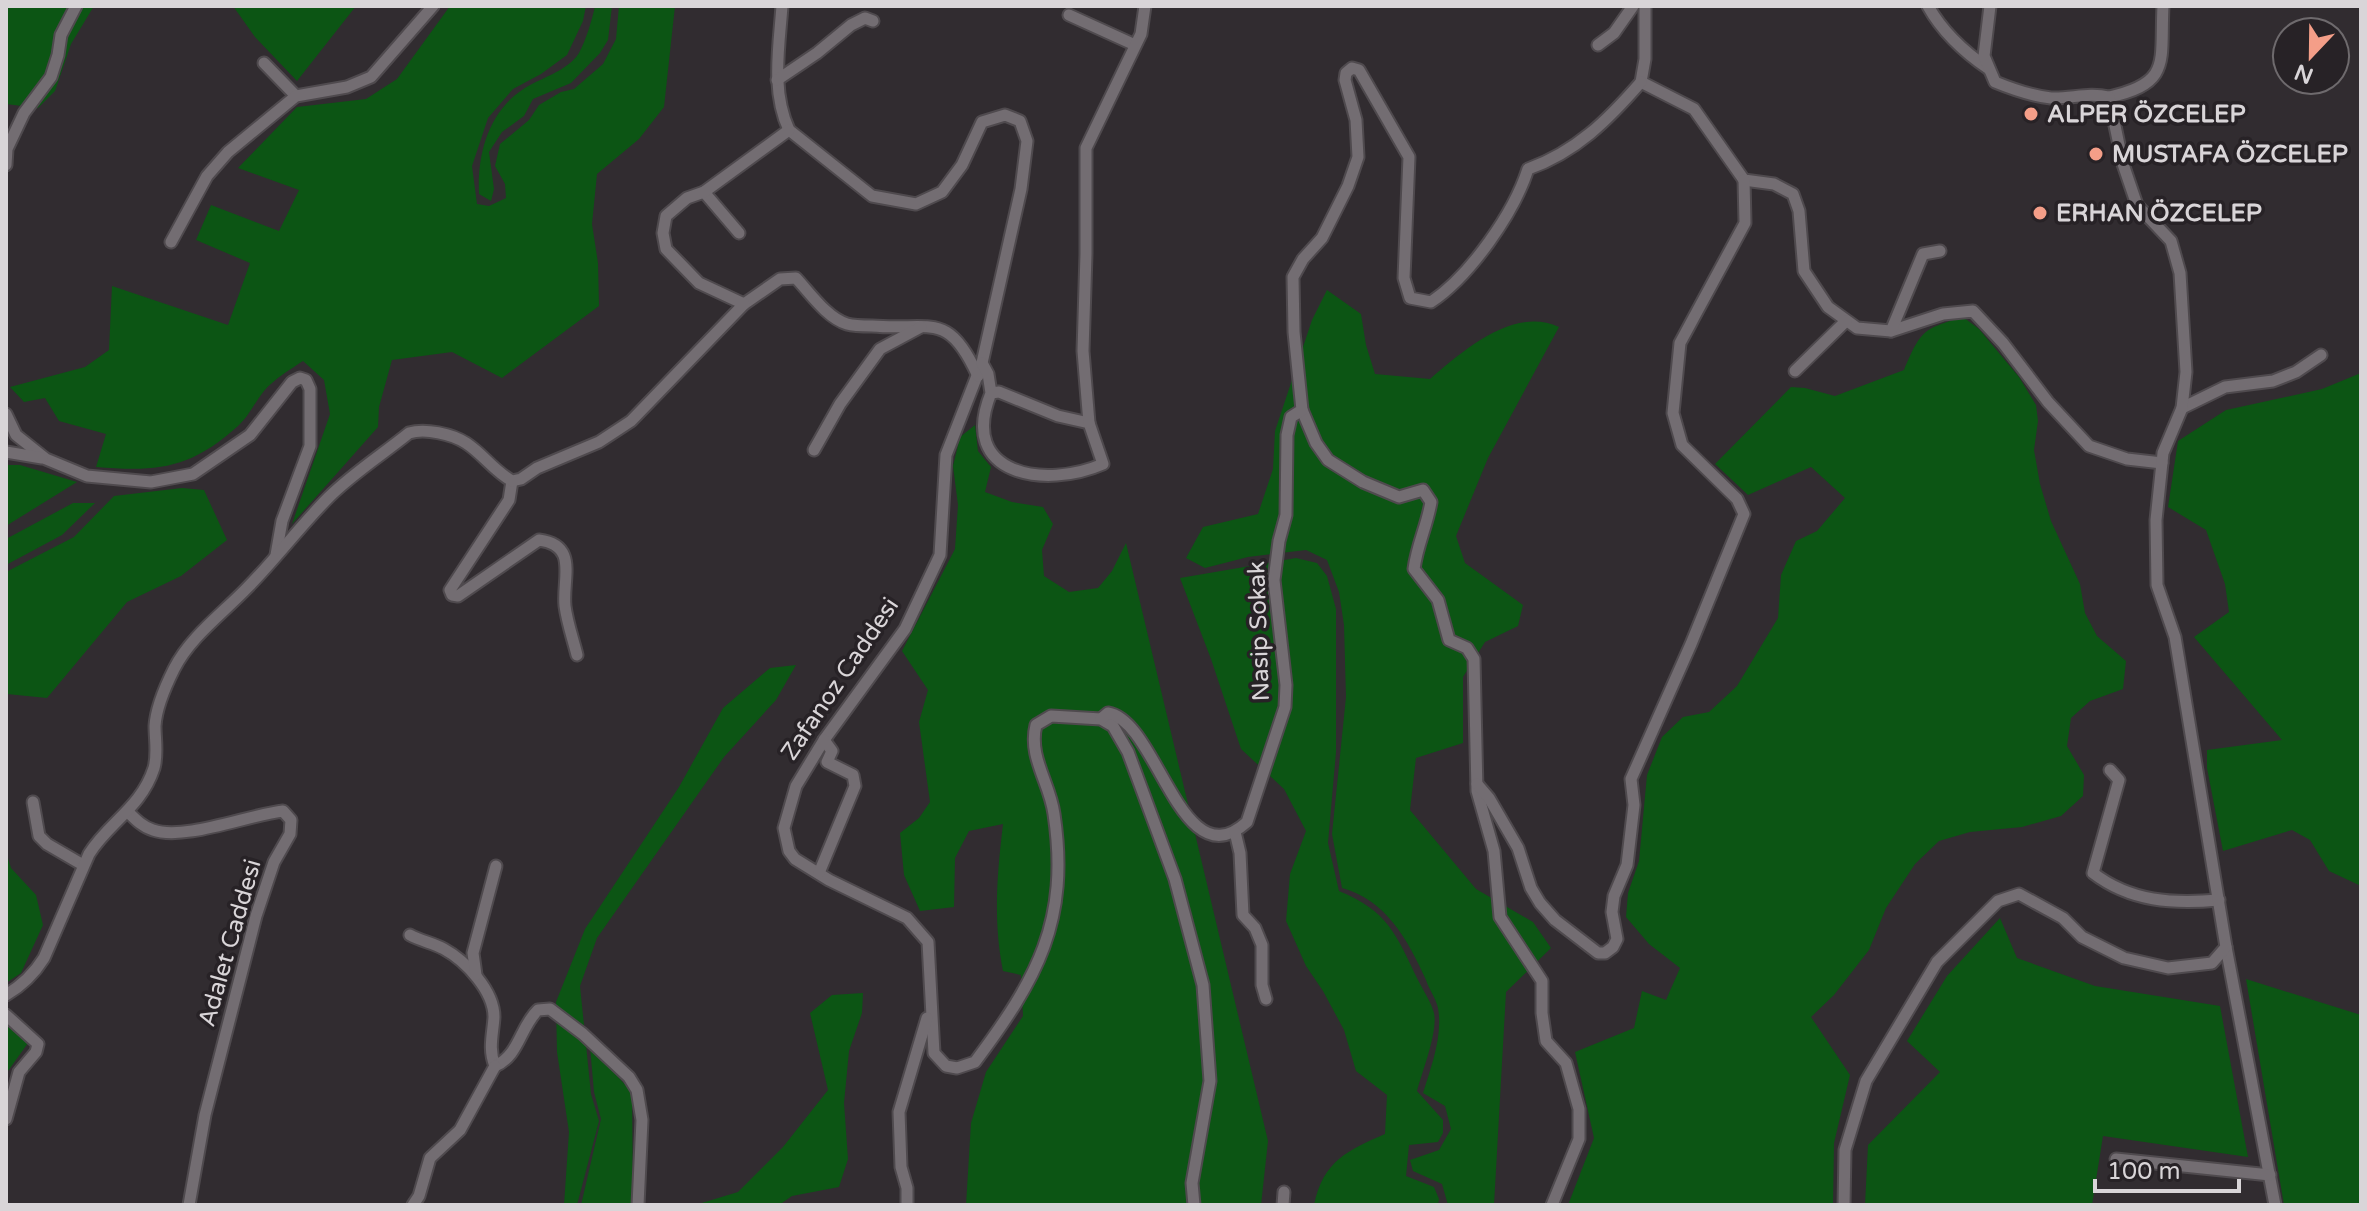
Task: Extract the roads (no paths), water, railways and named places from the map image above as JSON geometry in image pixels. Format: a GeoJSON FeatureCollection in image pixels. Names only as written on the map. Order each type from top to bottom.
{"type":"FeatureCollection","features":[{"type":"Feature","properties":{"kind":"street"},"geometry":{"type":"LineString","coordinates":[[6,165],[7,149],[24,113],[51,77],[61,35],[76,6]]}},
{"type":"Feature","properties":{"kind":"street"},"geometry":{"type":"LineString","coordinates":[[171,242],[207,176],[228,152],[296,96],[347,87],[371,77],[433,6]]}},
{"type":"Feature","properties":{"kind":"street"},"geometry":{"type":"LineString","coordinates":[[744,304],[699,283],[666,249],[663,233],[666,216],[687,198],[704,192],[789,130],[782,115],[777,80],[782,6]]}},
{"type":"Feature","properties":{"kind":"street"},"geometry":{"type":"LineString","coordinates":[[982,363],[988,374],[991,393],[983,413],[983,435],[988,452],[1004,465],[1025,473],[1081,472],[1103,464],[1089,423],[1083,351],[1086,148],[1141,34],[1145,6]]}},
{"type":"Feature","properties":{"kind":"street"},"geometry":{"type":"LineString","coordinates":[[1598,45],[1614,33],[1633,6]]}},
{"type":"Feature","properties":{"kind":"street"},"geometry":{"type":"LineString","coordinates":[[1552,1205],[1579,1139],[1579,1109],[1566,1063],[1546,1041],[1542,981],[1500,917],[1494,851],[1482,814],[1477,784],[1474,659],[1467,648],[1449,640],[1438,600],[1414,569],[1417,547],[1427,526],[1431,502],[1423,490],[1399,497],[1363,482],[1328,460],[1316,443],[1302,410],[1294,332],[1293,277],[1303,259],[1322,238],[1348,186],[1358,157],[1356,120],[1345,80],[1346,73],[1352,68],[1359,70],[1409,157],[1404,278],[1410,298],[1418,302],[1431,302],[1460,275],[1490,238],[1521,191],[1528,169],[1556,159],[1610,118],[1641,82],[1645,59],[1645,6]]}},
{"type":"Feature","properties":{"kind":"street"},"geometry":{"type":"LineString","coordinates":[[1928,6],[1938,24],[1968,54],[1990,69]]}},
{"type":"Feature","properties":{"kind":"street"},"geometry":{"type":"LineString","coordinates":[[1990,6],[1984,56],[1995,82],[2052,98],[2092,93],[2109,97],[2134,91],[2150,83],[2160,67],[2163,6]]}},
{"type":"Feature","properties":{"kind":"street"},"geometry":{"type":"LineString","coordinates":[[1069,15],[1135,45]]}},
{"type":"Feature","properties":{"kind":"street"},"geometry":{"type":"LineString","coordinates":[[777,80],[851,25],[865,18],[873,21]]}},
{"type":"Feature","properties":{"kind":"street"},"geometry":{"type":"LineString","coordinates":[[264,63],[296,96]]}},
{"type":"Feature","properties":{"kind":"street"},"geometry":{"type":"LineString","coordinates":[[1477,784],[1489,798],[1518,848],[1531,888],[1540,903],[1555,920],[1598,953],[1605,953],[1613,947],[1617,939],[1612,912],[1614,896],[1627,865],[1634,805],[1631,779],[1744,514],[1737,499],[1682,445],[1673,413],[1680,343],[1745,223],[1744,180],[1694,109],[1641,82]]}},
{"type":"Feature","properties":{"kind":"street"},"geometry":{"type":"LineString","coordinates":[[2109,97],[2123,164],[2137,205],[2171,241],[2180,273],[2186,372],[2182,408],[2163,453],[2156,520],[2157,585],[2175,637],[2226,947],[2275,1205]]}},
{"type":"Feature","properties":{"kind":"street","name":"Zafanoz Caddesi"},"geometry":{"type":"LineString","coordinates":[[789,130],[872,196],[916,204],[942,192],[962,165],[982,122],[1005,115],[1020,121],[1027,141],[1021,189],[982,363],[946,455],[940,555],[905,629],[824,740],[796,786],[784,828],[789,851],[795,859],[907,918],[928,942],[934,1053],[946,1066],[957,1068],[975,1062],[1010,1015],[1045,950],[1058,887],[1054,813],[1033,748],[1036,725],[1051,716],[1101,719]]}},
{"type":"Feature","properties":{"kind":"street"},"geometry":{"type":"LineString","coordinates":[[1744,180],[1774,184],[1793,194],[1799,211],[1804,271],[1828,307],[1846,321],[1857,328],[1891,331],[1943,314],[1973,311],[2003,343],[2048,402],[2089,446],[2127,459],[2162,463]]}},
{"type":"Feature","properties":{"kind":"street"},"geometry":{"type":"LineString","coordinates":[[704,192],[739,233]]}},
{"type":"Feature","properties":{"kind":"street"},"geometry":{"type":"LineString","coordinates":[[1891,331],[1923,254],[1940,251]]}},
{"type":"Feature","properties":{"kind":"street"},"geometry":{"type":"LineString","coordinates":[[6,995],[21,986],[44,958],[83,865],[96,843],[128,812],[144,790],[154,767],[157,749],[155,724],[175,667],[189,646],[330,496],[409,433],[419,430],[466,443],[498,473],[512,481],[521,479],[537,468],[599,442],[631,421],[744,304],[780,279],[796,278],[832,317],[847,324],[939,327],[953,334],[978,376]]}},
{"type":"Feature","properties":{"kind":"street"},"geometry":{"type":"LineString","coordinates":[[1795,371],[1846,321]]}},
{"type":"Feature","properties":{"kind":"street"},"geometry":{"type":"LineString","coordinates":[[814,450],[840,404],[880,349],[922,327]]}},
{"type":"Feature","properties":{"kind":"street"},"geometry":{"type":"LineString","coordinates":[[2182,408],[2225,387],[2273,381],[2296,372],[2321,355]]}},
{"type":"Feature","properties":{"kind":"street"},"geometry":{"type":"LineString","coordinates":[[6,452],[46,459],[87,476],[151,482],[193,474],[250,435],[292,382],[300,378],[306,380],[310,389],[310,446],[282,521],[275,558]]}},
{"type":"Feature","properties":{"kind":"street"},"geometry":{"type":"LineString","coordinates":[[991,393],[999,392],[1058,416],[1089,423]]}},
{"type":"Feature","properties":{"kind":"street","name":"Nasip Sokak"},"geometry":{"type":"LineString","coordinates":[[1235,832],[1252,814],[1285,707],[1286,685],[1274,580],[1286,515],[1287,435],[1291,417],[1302,410]]}},
{"type":"Feature","properties":{"kind":"street"},"geometry":{"type":"LineString","coordinates":[[6,414],[16,435],[46,459]]}},
{"type":"Feature","properties":{"kind":"street"},"geometry":{"type":"LineString","coordinates":[[512,481],[509,500],[450,590],[452,595],[458,596],[539,540],[552,542],[560,549],[567,563],[565,605],[577,655]]}},
{"type":"Feature","properties":{"kind":"street"},"geometry":{"type":"LineString","coordinates":[[1194,1205],[1192,1183],[1210,1081],[1203,985],[1175,879],[1128,752],[1113,726],[1101,719],[1108,713],[1114,714],[1132,730],[1201,830],[1215,836],[1235,832],[1240,853],[1243,915],[1255,928],[1262,945],[1262,985],[1266,999]]}},
{"type":"Feature","properties":{"kind":"street"},"geometry":{"type":"LineString","coordinates":[[819,873],[855,786],[853,775],[827,762],[832,751],[824,740]]}},
{"type":"Feature","properties":{"kind":"street"},"geometry":{"type":"LineString","coordinates":[[2110,770],[2119,780],[2093,873],[2128,893],[2155,901],[2219,900]]}},
{"type":"Feature","properties":{"kind":"street"},"geometry":{"type":"LineString","coordinates":[[33,802],[39,836],[83,865]]}},
{"type":"Feature","properties":{"kind":"street","name":"Adalet Caddesi"},"geometry":{"type":"LineString","coordinates":[[128,812],[141,825],[156,831],[178,833],[261,813],[283,811],[291,820],[290,834],[274,862],[256,916],[205,1115],[189,1205]]}},
{"type":"Feature","properties":{"kind":"street"},"geometry":{"type":"LineString","coordinates":[[477,980],[473,953],[496,866]]}},
{"type":"Feature","properties":{"kind":"street"},"geometry":{"type":"LineString","coordinates":[[1844,1205],[1845,1150],[1866,1081],[1937,962],[1998,901],[2019,894],[2063,918],[2082,937],[2124,958],[2168,968],[2212,963],[2226,947]]}},
{"type":"Feature","properties":{"kind":"street"},"geometry":{"type":"LineString","coordinates":[[410,935],[442,948],[459,959],[490,996],[493,1006],[491,1056],[495,1066]]}},
{"type":"Feature","properties":{"kind":"street"},"geometry":{"type":"LineString","coordinates":[[413,1205],[419,1196],[430,1158],[460,1130],[495,1066],[510,1056],[532,1015],[538,1010],[550,1009],[583,1034],[637,1090],[642,1120],[638,1205]]}},
{"type":"Feature","properties":{"kind":"street"},"geometry":{"type":"LineString","coordinates":[[907,1205],[907,1188],[901,1167],[899,1112],[930,1009]]}},
{"type":"Feature","properties":{"kind":"street"},"geometry":{"type":"LineString","coordinates":[[6,1015],[38,1044],[36,1052],[19,1072],[6,1119]]}},
{"type":"Feature","properties":{"kind":"street"},"geometry":{"type":"LineString","coordinates":[[2116,1159],[2270,1175]]}},
{"type":"Feature","properties":{"kind":"street"},"geometry":{"type":"LineString","coordinates":[[1283,1205],[1284,1192]]}},
{"type":"Feature","properties":{"kind":"place","name":"ALPER ÖZCELEP"},"geometry":{"type":"Point","coordinates":[2031,114]}},
{"type":"Feature","properties":{"kind":"place","name":"MUSTAFA ÖZCELEP"},"geometry":{"type":"Point","coordinates":[2096,154]}},
{"type":"Feature","properties":{"kind":"place","name":"ERHAN ÖZCELEP"},"geometry":{"type":"Point","coordinates":[2040,213]}}]}
